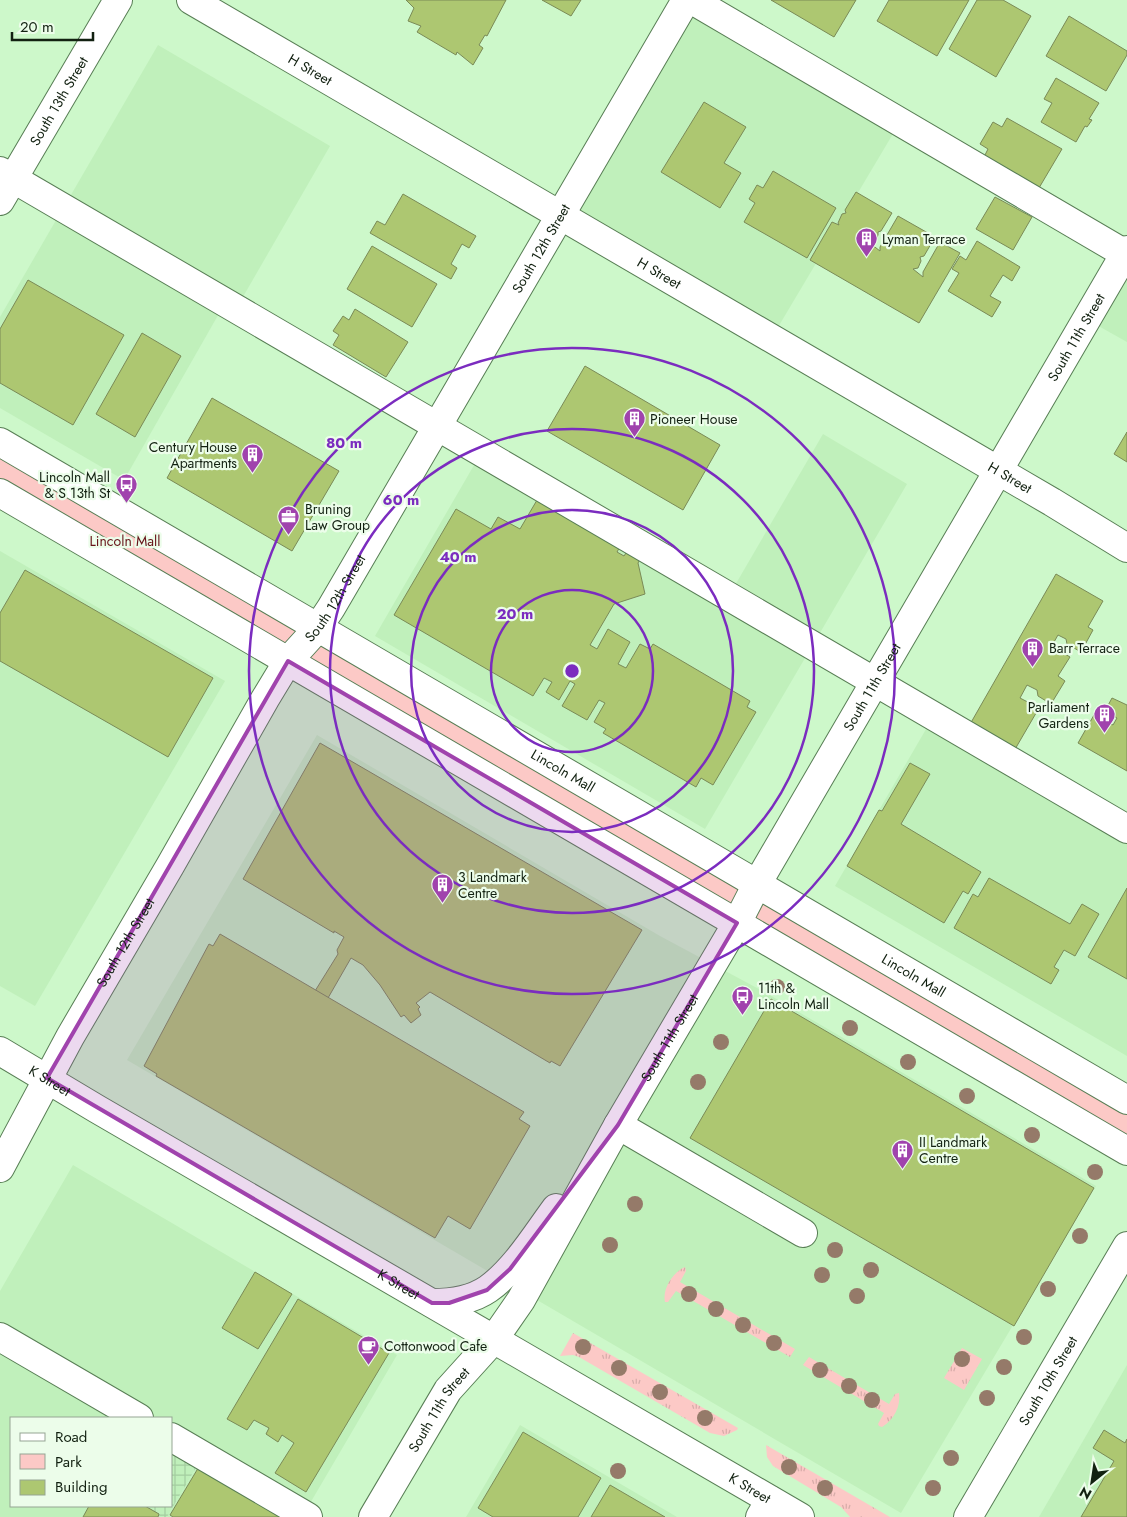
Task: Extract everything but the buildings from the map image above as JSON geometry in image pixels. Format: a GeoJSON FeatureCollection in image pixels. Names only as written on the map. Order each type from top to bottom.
{"type":"FeatureCollection","features":[{"type":"Feature","properties":{"kind":"street","name":"South 13th Street"},"geometry":{"type":"LineString","coordinates":[[4,183],[118,0]]}},
{"type":"Feature","properties":{"kind":"street","name":"H Street"},"geometry":{"type":"LineString","coordinates":[[191,0],[1127,548]]}},
{"type":"Feature","properties":{"kind":"street","name":"South 12th Street"},"geometry":{"type":"LineString","coordinates":[[0,1168],[47,1078],[288,661],[317,628],[331,608],[686,0]]}},
{"type":"Feature","properties":{"kind":"street"},"geometry":{"type":"LineString","coordinates":[[692,0],[1126,253]]}},
{"type":"Feature","properties":{"kind":"street"},"geometry":{"type":"LineString","coordinates":[[4,183],[437,426],[1127,829]]}},
{"type":"Feature","properties":{"kind":"street","name":"South 11th Street"},"geometry":{"type":"LineString","coordinates":[[373,1517],[448,1390],[494,1339],[521,1300],[618,1126],[737,923],[757,884],[1126,253]]}},
{"type":"Feature","properties":{"kind":"street","name":"Lincoln Mall"},"geometry":{"type":"LineString","coordinates":[[0,442],[1127,1100]]}},
{"type":"Feature","properties":{"kind":"street"},"geometry":{"type":"LineString","coordinates":[[0,493],[1127,1151]]}},
{"type":"Feature","properties":{"kind":"street","name":"K Street"},"geometry":{"type":"LineString","coordinates":[[0,1051],[494,1339],[765,1508],[800,1517]]}},
{"type":"Feature","properties":{"kind":"street"},"geometry":{"type":"LineString","coordinates":[[618,1126],[803,1233]]}},
{"type":"Feature","properties":{"kind":"street","name":"South 11th Street"},"geometry":{"type":"LineString","coordinates":[[432,1303],[449,1303],[487,1290],[510,1269],[618,1126]]}},
{"type":"Feature","properties":{"kind":"street","name":"South 10th Street"},"geometry":{"type":"LineString","coordinates":[[968,1517],[1127,1246]]}},
{"type":"Feature","properties":{"kind":"street"},"geometry":{"type":"LineString","coordinates":[[0,1337],[137,1417]]}},
{"type":"Feature","properties":{"kind":"street"},"geometry":{"type":"LineString","coordinates":[[172,1438],[308,1517]]}},
{"type":"Feature","properties":{"kind":"highlighted area"},"geometry":{"type":"Polygon","coordinates":[[[288,661],[737,923],[618,1125],[510,1269],[487,1290],[449,1303],[432,1303],[47,1078],[288,661]]]}},
{"type":"Feature","properties":{"kind":"shaded area"},"geometry":{"type":"Polygon","coordinates":[[[686,0],[900,122],[771,339],[560,216],[686,0]]]}},
{"type":"Feature","properties":{"kind":"shaded area"},"geometry":{"type":"Polygon","coordinates":[[[158,45],[330,146],[240,302],[68,200],[158,45]]]}},
{"type":"Feature","properties":{"kind":"shaded area"},"geometry":{"type":"Polygon","coordinates":[[[59,215],[221,310],[124,480],[0,408],[0,317],[59,215]]]}},
{"type":"Feature","properties":{"kind":"shaded area"},"geometry":{"type":"Polygon","coordinates":[[[1127,250],[1127,342],[1086,319],[1127,250]]]}},
{"type":"Feature","properties":{"kind":"shaded area"},"geometry":{"type":"Polygon","coordinates":[[[823,434],[907,484],[817,638],[734,587],[823,434]]]}},
{"type":"Feature","properties":{"kind":"shaded area"},"geometry":{"type":"Polygon","coordinates":[[[477,460],[808,653],[705,829],[375,636],[477,460]]]}},
{"type":"Feature","properties":{"kind":"shaded area"},"geometry":{"type":"Polygon","coordinates":[[[0,551],[225,681],[35,1006],[0,986],[0,551]]]}},
{"type":"Feature","properties":{"kind":"shaded area"},"geometry":{"type":"Polygon","coordinates":[[[929,724],[1127,839],[1127,1056],[835,886],[929,724]]]}},
{"type":"Feature","properties":{"kind":"shaded area"},"geometry":{"type":"Polygon","coordinates":[[[317,735],[660,936],[768,994],[1096,1186],[901,1513],[127,1060],[317,735]]]}},
{"type":"Feature","properties":{"kind":"shaded area"},"geometry":{"type":"Polygon","coordinates":[[[73,1165],[397,1355],[302,1517],[167,1517],[203,1457],[172,1438],[172,1417],[10,1417],[10,1507],[89,1507],[84,1517],[0,1517],[0,1291],[73,1165]]]}},
{"type":"Feature","properties":{"kind":"shaded area"},"geometry":{"type":"Polygon","coordinates":[[[1127,1365],[1127,1517],[1039,1517],[1127,1365]]]}},
{"type":"Feature","properties":{"kind":"shaded area"},"geometry":{"type":"Polygon","coordinates":[[[520,1425],[677,1517],[466,1517],[520,1425]]]}},
{"type":"Feature","properties":{"kind":"shaded area"},"geometry":{"type":"Polygon","coordinates":[[[172,1438],[203,1456],[167,1517],[84,1517],[89,1507],[172,1507],[172,1438]]]}},
{"type":"Feature","properties":{"kind":"green space","name":"Lincoln Mall"},"geometry":{"type":"Polygon","coordinates":[[[0,442],[1127,1100],[1127,1151],[0,493],[0,442]]]}},
{"type":"Feature","properties":{"kind":"green space"},"geometry":{"type":"Polygon","coordinates":[[[685,1267],[686,1271],[680,1282],[795,1349],[790,1357],[676,1291],[668,1302],[665,1302],[665,1292],[669,1282],[676,1273],[685,1267]]]}},
{"type":"Feature","properties":{"kind":"green space"},"geometry":{"type":"Polygon","coordinates":[[[573,1333],[738,1428],[737,1430],[724,1436],[710,1433],[579,1357],[573,1355],[560,1356],[573,1333]]]}},
{"type":"Feature","properties":{"kind":"green space"},"geometry":{"type":"Polygon","coordinates":[[[962,1348],[982,1359],[964,1390],[944,1378],[962,1348]]]}},
{"type":"Feature","properties":{"kind":"green space"},"geometry":{"type":"Polygon","coordinates":[[[809,1357],[889,1404],[895,1394],[899,1393],[898,1408],[893,1417],[882,1427],[879,1426],[878,1424],[884,1413],[803,1365],[809,1357]]]}},
{"type":"Feature","properties":{"kind":"green space"},"geometry":{"type":"Polygon","coordinates":[[[766,1445],[890,1517],[850,1517],[841,1507],[773,1466],[767,1457],[766,1445]]]}},
{"type":"Feature","properties":{"kind":"place","name":"Lyman Terrace"},"geometry":{"type":"Point","coordinates":[866,258]}},
{"type":"Feature","properties":{"kind":"place","name":"Pioneer House"},"geometry":{"type":"Point","coordinates":[634,438]}},
{"type":"Feature","properties":{"kind":"place","name":"Century House Apartments"},"geometry":{"type":"Point","coordinates":[253,474]}},
{"type":"Feature","properties":{"kind":"place","name":"Lincoln Mall & S 13th St"},"geometry":{"type":"Point","coordinates":[126,504]}},
{"type":"Feature","properties":{"kind":"place","name":"Bruning Law Group"},"geometry":{"type":"Point","coordinates":[289,536]}},
{"type":"Feature","properties":{"kind":"place","name":"Barr Terrace"},"geometry":{"type":"Point","coordinates":[1033,667]}},
{"type":"Feature","properties":{"kind":"place","name":"Parliament Gardens"},"geometry":{"type":"Point","coordinates":[1105,734]}},
{"type":"Feature","properties":{"kind":"place","name":"3 Landmark Centre"},"geometry":{"type":"Point","coordinates":[442,904]}},
{"type":"Feature","properties":{"kind":"place","name":"11th & Lincoln Mall"},"geometry":{"type":"Point","coordinates":[742,1015]}},
{"type":"Feature","properties":{"kind":"place","name":"II Landmark Centre"},"geometry":{"type":"Point","coordinates":[903,1169]}},
{"type":"Feature","properties":{"kind":"place","name":"Cottonwood Cafe"},"geometry":{"type":"Point","coordinates":[368,1365]}}]}
